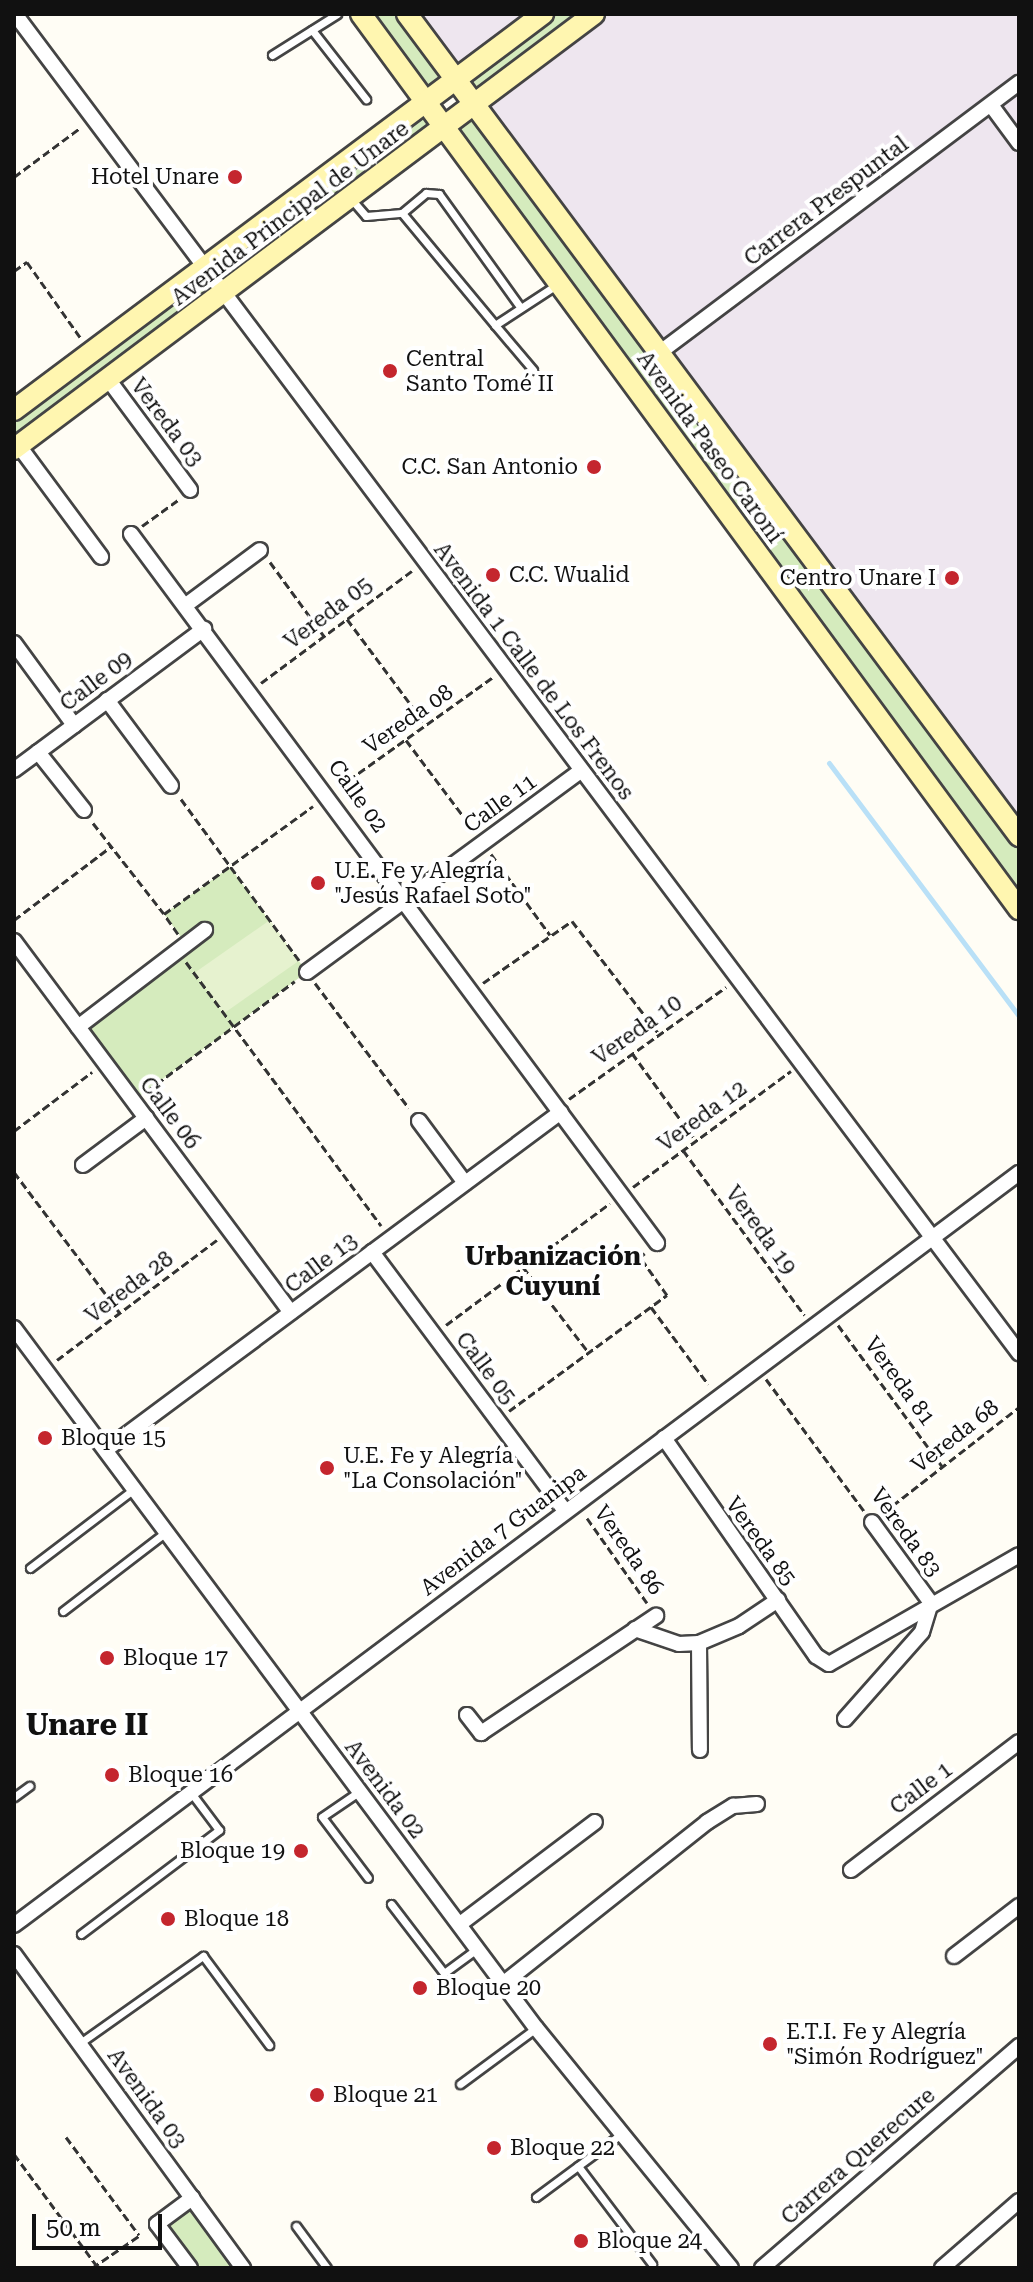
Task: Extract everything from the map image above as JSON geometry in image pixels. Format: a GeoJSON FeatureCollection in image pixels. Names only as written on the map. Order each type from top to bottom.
{"type":"FeatureCollection","features":[{"type":"Feature","properties":{"kind":"street","name":"Avenida 1 Calle de Los Frenos"},"geometry":{"type":"LineString","coordinates":[[15,14],[1019,1353]]}},
{"type":"Feature","properties":{"kind":"street","name":"Avenida Paseo Caroní"},"geometry":{"type":"LineString","coordinates":[[361,14],[1019,909]]}},
{"type":"Feature","properties":{"kind":"street","name":"Avenida Paseo Caroní"},"geometry":{"type":"LineString","coordinates":[[407,14],[1019,836]]}},
{"type":"Feature","properties":{"kind":"street","name":"Avenida Principal de Unare"},"geometry":{"type":"LineString","coordinates":[[14,410],[543,14]]}},
{"type":"Feature","properties":{"kind":"street","name":"Avenida Principal de Unare"},"geometry":{"type":"LineString","coordinates":[[16,448],[594,14]]}},
{"type":"Feature","properties":{"kind":"street","name":"Carrera Prespuntal"},"geometry":{"type":"LineString","coordinates":[[659,353],[1019,83]]}},
{"type":"Feature","properties":{"kind":"street"},"geometry":{"type":"LineString","coordinates":[[991,105],[1019,143]]}},
{"type":"Feature","properties":{"kind":"street","name":"Vereda 03"},"geometry":{"type":"LineString","coordinates":[[108,379],[190,490]]}},
{"type":"Feature","properties":{"kind":"street"},"geometry":{"type":"LineString","coordinates":[[16,448],[101,557]]}},
{"type":"Feature","properties":{"kind":"street","name":"Calle 02"},"geometry":{"type":"LineString","coordinates":[[131,534],[329,794],[657,1243]]}},
{"type":"Feature","properties":{"kind":"street"},"geometry":{"type":"LineString","coordinates":[[186,605],[260,550]]}},
{"type":"Feature","properties":{"kind":"street","name":"Calle 09"},"geometry":{"type":"LineString","coordinates":[[14,770],[204,629]]}},
{"type":"Feature","properties":{"kind":"street"},"geometry":{"type":"LineString","coordinates":[[14,643],[74,725]]}},
{"type":"Feature","properties":{"kind":"street"},"geometry":{"type":"LineString","coordinates":[[107,700],[171,786]]}},
{"type":"Feature","properties":{"kind":"street"},"geometry":{"type":"LineString","coordinates":[[38,752],[84,810]]}},
{"type":"Feature","properties":{"kind":"street","name":"Calle 11"},"geometry":{"type":"LineString","coordinates":[[307,972],[581,771]]}},
{"type":"Feature","properties":{"kind":"street"},"geometry":{"type":"LineString","coordinates":[[78,1027],[205,930]]}},
{"type":"Feature","properties":{"kind":"street","name":"Calle 06"},"geometry":{"type":"LineString","coordinates":[[14,941],[291,1312]]}},
{"type":"Feature","properties":{"kind":"street","name":"Calle 13"},"geometry":{"type":"LineString","coordinates":[[107,1449],[561,1112]]}},
{"type":"Feature","properties":{"kind":"street"},"geometry":{"type":"LineString","coordinates":[[83,1165],[146,1118]]}},
{"type":"Feature","properties":{"kind":"street"},"geometry":{"type":"LineString","coordinates":[[419,1121],[465,1183]]}},
{"type":"Feature","properties":{"kind":"street","name":"Avenida 7 Guanipa"},"geometry":{"type":"LineString","coordinates":[[14,1925],[1019,1173]]}},
{"type":"Feature","properties":{"kind":"street","name":"Calle 05"},"geometry":{"type":"LineString","coordinates":[[372,1252],[497,1420],[570,1506]]}},
{"type":"Feature","properties":{"kind":"street","name":"Avenida 02"},"geometry":{"type":"LineString","coordinates":[[14,1328],[168,1531],[357,1793],[460,1924],[536,2028],[731,2268]]}},
{"type":"Feature","properties":{"kind":"street","name":"Vereda 85"},"geometry":{"type":"LineString","coordinates":[[664,1438],[816,1656],[829,1664],[931,1603]]}},
{"type":"Feature","properties":{"kind":"street","name":"Vereda 83"},"geometry":{"type":"LineString","coordinates":[[845,1719],[922,1632],[931,1603],[872,1522]]}},
{"type":"Feature","properties":{"kind":"street"},"geometry":{"type":"LineString","coordinates":[[931,1603],[1019,1555]]}},
{"type":"Feature","properties":{"kind":"street"},"geometry":{"type":"LineString","coordinates":[[635,1629],[679,1644],[699,1643],[739,1626],[778,1600]]}},
{"type":"Feature","properties":{"kind":"street"},"geometry":{"type":"LineString","coordinates":[[467,1715],[481,1733],[656,1616]]}},
{"type":"Feature","properties":{"kind":"street"},"geometry":{"type":"LineString","coordinates":[[699,1643],[700,1750]]}},
{"type":"Feature","properties":{"kind":"street","name":"Calle 1"},"geometry":{"type":"LineString","coordinates":[[851,1870],[1019,1742]]}},
{"type":"Feature","properties":{"kind":"street"},"geometry":{"type":"LineString","coordinates":[[504,1983],[707,1822],[733,1806],[757,1804]]}},
{"type":"Feature","properties":{"kind":"street"},"geometry":{"type":"LineString","coordinates":[[460,1924],[595,1822]]}},
{"type":"Feature","properties":{"kind":"street"},"geometry":{"type":"LineString","coordinates":[[954,1956],[1019,1906]]}},
{"type":"Feature","properties":{"kind":"street","name":"Avenida 03"},"geometry":{"type":"LineString","coordinates":[[14,1954],[243,2268]]}},
{"type":"Feature","properties":{"kind":"street","name":"Carrera Querecure"},"geometry":{"type":"LineString","coordinates":[[762,2268],[1019,2046]]}},
{"type":"Feature","properties":{"kind":"street"},"geometry":{"type":"LineString","coordinates":[[190,2268],[157,2224],[192,2198]]}},
{"type":"Feature","properties":{"kind":"street"},"geometry":{"type":"LineString","coordinates":[[942,2268],[1019,2201]]}},
{"type":"Feature","properties":{"kind":"lane"},"geometry":{"type":"LineString","coordinates":[[272,55],[337,14]]}},
{"type":"Feature","properties":{"kind":"lane"},"geometry":{"type":"LineString","coordinates":[[312,30],[366,99]]}},
{"type":"Feature","properties":{"kind":"lane"},"geometry":{"type":"LineString","coordinates":[[350,198],[366,216],[402,213],[426,193],[439,194],[521,308]]}},
{"type":"Feature","properties":{"kind":"lane"},"geometry":{"type":"LineString","coordinates":[[402,213],[533,370]]}},
{"type":"Feature","properties":{"kind":"lane"},"geometry":{"type":"LineString","coordinates":[[495,325],[560,283]]}},
{"type":"Feature","properties":{"kind":"lane"},"geometry":{"type":"LineString","coordinates":[[30,1568],[136,1488]]}},
{"type":"Feature","properties":{"kind":"lane"},"geometry":{"type":"LineString","coordinates":[[63,1611],[168,1531]]}},
{"type":"Feature","properties":{"kind":"lane"},"geometry":{"type":"LineString","coordinates":[[14,1797],[29,1786]]}},
{"type":"Feature","properties":{"kind":"lane"},"geometry":{"type":"LineString","coordinates":[[81,1934],[219,1830],[191,1793]]}},
{"type":"Feature","properties":{"kind":"lane"},"geometry":{"type":"LineString","coordinates":[[357,1793],[322,1817],[368,1878]]}},
{"type":"Feature","properties":{"kind":"lane"},"geometry":{"type":"LineString","coordinates":[[391,1904],[444,1973],[478,1948]]}},
{"type":"Feature","properties":{"kind":"lane"},"geometry":{"type":"LineString","coordinates":[[80,2043],[203,1956],[269,2045]]}},
{"type":"Feature","properties":{"kind":"lane"},"geometry":{"type":"LineString","coordinates":[[460,2084],[536,2028]]}},
{"type":"Feature","properties":{"kind":"lane"},"geometry":{"type":"LineString","coordinates":[[536,2197],[621,2134]]}},
{"type":"Feature","properties":{"kind":"lane"},"geometry":{"type":"LineString","coordinates":[[578,2166],[652,2264]]}},
{"type":"Feature","properties":{"kind":"lane"},"geometry":{"type":"LineString","coordinates":[[296,2226],[327,2268]]}},
{"type":"Feature","properties":{"kind":"path"},"geometry":{"type":"LineString","coordinates":[[14,177],[93,119]]}},
{"type":"Feature","properties":{"kind":"path"},"geometry":{"type":"LineString","coordinates":[[14,271],[27,262],[91,353]]}},
{"type":"Feature","properties":{"kind":"path"},"geometry":{"type":"LineString","coordinates":[[131,534],[190,490]]}},
{"type":"Feature","properties":{"kind":"path"},"geometry":{"type":"LineString","coordinates":[[260,550],[324,636]]}},
{"type":"Feature","properties":{"kind":"path","name":"Vereda 05"},"geometry":{"type":"LineString","coordinates":[[251,691],[425,561]]}},
{"type":"Feature","properties":{"kind":"path"},"geometry":{"type":"LineString","coordinates":[[347,619],[426,725]]}},
{"type":"Feature","properties":{"kind":"path","name":"Vereda 08"},"geometry":{"type":"LineString","coordinates":[[164,914],[505,669]]}},
{"type":"Feature","properties":{"kind":"path"},"geometry":{"type":"LineString","coordinates":[[406,740],[550,935]]}},
{"type":"Feature","properties":{"kind":"path"},"geometry":{"type":"LineString","coordinates":[[171,786],[419,1121]]}},
{"type":"Feature","properties":{"kind":"path"},"geometry":{"type":"LineString","coordinates":[[84,810],[164,914],[234,1027],[390,1239]]}},
{"type":"Feature","properties":{"kind":"path"},"geometry":{"type":"LineString","coordinates":[[14,920],[112,846]]}},
{"type":"Feature","properties":{"kind":"path"},"geometry":{"type":"LineString","coordinates":[[472,990],[572,921],[659,1034]]}},
{"type":"Feature","properties":{"kind":"path"},"geometry":{"type":"LineString","coordinates":[[133,1101],[307,972]]}},
{"type":"Feature","properties":{"kind":"path","name":"Vereda 10"},"geometry":{"type":"LineString","coordinates":[[561,1112],[571,1096],[737,979]]}},
{"type":"Feature","properties":{"kind":"path"},"geometry":{"type":"LineString","coordinates":[[632,1053],[696,1141]]}},
{"type":"Feature","properties":{"kind":"path"},"geometry":{"type":"LineString","coordinates":[[14,1131],[105,1063]]}},
{"type":"Feature","properties":{"kind":"path","name":"Vereda 12"},"geometry":{"type":"LineString","coordinates":[[433,1334],[802,1064]]}},
{"type":"Feature","properties":{"kind":"path","name":"Vereda 19"},"geometry":{"type":"LineString","coordinates":[[683,1150],[813,1329]]}},
{"type":"Feature","properties":{"kind":"path"},"geometry":{"type":"LineString","coordinates":[[14,1172],[120,1313]]}},
{"type":"Feature","properties":{"kind":"path","name":"Vereda 28"},"geometry":{"type":"LineString","coordinates":[[46,1368],[230,1230]]}},
{"type":"Feature","properties":{"kind":"path"},"geometry":{"type":"LineString","coordinates":[[497,1420],[667,1295],[640,1257],[657,1243]]}},
{"type":"Feature","properties":{"kind":"path"},"geometry":{"type":"LineString","coordinates":[[523,1267],[589,1353]]}},
{"type":"Feature","properties":{"kind":"path"},"geometry":{"type":"LineString","coordinates":[[651,1307],[718,1398]]}},
{"type":"Feature","properties":{"kind":"path","name":"Vereda 81"},"geometry":{"type":"LineString","coordinates":[[831,1316],[942,1466]]}},
{"type":"Feature","properties":{"kind":"path","name":"Vereda 83"},"geometry":{"type":"LineString","coordinates":[[758,1369],[872,1522]]}},
{"type":"Feature","properties":{"kind":"path","name":"Vereda 68"},"geometry":{"type":"LineString","coordinates":[[872,1522],[1019,1407]]}},
{"type":"Feature","properties":{"kind":"path","name":"Vereda 86"},"geometry":{"type":"LineString","coordinates":[[570,1506],[656,1616]]}},
{"type":"Feature","properties":{"kind":"path"},"geometry":{"type":"LineString","coordinates":[[66,2137],[139,2235]]}},
{"type":"Feature","properties":{"kind":"path"},"geometry":{"type":"LineString","coordinates":[[14,2154],[94,2267],[157,2224]]}},
{"type":"Feature","properties":{"kind":"shaded area"},"geometry":{"type":"Polygon","coordinates":[[[407,14],[1019,14],[1019,836],[407,14]]]}},
{"type":"Feature","properties":{"kind":"green space"},"geometry":{"type":"Polygon","coordinates":[[[361,14],[407,14],[455,79],[543,14],[594,14],[474,104],[1019,836],[1019,909],[444,128],[14,449],[14,410],[425,102],[361,14]],[[455,80],[426,102],[444,127],[473,104],[455,80]]]}},
{"type":"Feature","properties":{"kind":"green space"},"geometry":{"type":"Polygon","coordinates":[[[230,867],[307,972],[133,1101],[78,1027],[186,944],[164,914],[230,867]]]}},
{"type":"Feature","properties":{"kind":"green space"},"geometry":{"type":"Polygon","coordinates":[[[270,920],[299,961],[223,1014],[195,973],[270,920]]]}},
{"type":"Feature","properties":{"kind":"green space"},"geometry":{"type":"Polygon","coordinates":[[[192,2198],[244,2268],[190,2268],[157,2224],[192,2198]]]}},
{"type":"Feature","properties":{"kind":"waterway"},"geometry":{"type":"LineString","coordinates":[[829,763],[1019,1016]]}},
{"type":"Feature","properties":{"kind":"place","name":"Hotel Unare"},"geometry":{"type":"Point","coordinates":[235,177]}},
{"type":"Feature","properties":{"kind":"place","name":"Central Santo Tomé II"},"geometry":{"type":"Point","coordinates":[390,371]}},
{"type":"Feature","properties":{"kind":"place","name":"C.C. San Antonio"},"geometry":{"type":"Point","coordinates":[594,467]}},
{"type":"Feature","properties":{"kind":"place","name":"C.C. Wualid"},"geometry":{"type":"Point","coordinates":[493,575]}},
{"type":"Feature","properties":{"kind":"place","name":"Centro Unare I"},"geometry":{"type":"Point","coordinates":[952,578]}},
{"type":"Feature","properties":{"kind":"place","name":"U.E. Fe y Alegría \"Jesús Rafael Soto\""},"geometry":{"type":"Point","coordinates":[318,883]}},
{"type":"Feature","properties":{"kind":"place","name":"Bloque 15"},"geometry":{"type":"Point","coordinates":[45,1438]}},
{"type":"Feature","properties":{"kind":"place","name":"U.E. Fe y Alegría \"La Consolación\""},"geometry":{"type":"Point","coordinates":[327,1468]}},
{"type":"Feature","properties":{"kind":"place","name":"Bloque 17"},"geometry":{"type":"Point","coordinates":[107,1658]}},
{"type":"Feature","properties":{"kind":"place","name":"Bloque 16"},"geometry":{"type":"Point","coordinates":[112,1775]}},
{"type":"Feature","properties":{"kind":"place","name":"Bloque 19"},"geometry":{"type":"Point","coordinates":[301,1851]}},
{"type":"Feature","properties":{"kind":"place","name":"Bloque 18"},"geometry":{"type":"Point","coordinates":[168,1919]}},
{"type":"Feature","properties":{"kind":"place","name":"Bloque 20"},"geometry":{"type":"Point","coordinates":[420,1988]}},
{"type":"Feature","properties":{"kind":"place","name":"E.T.I. Fe y Alegría \"Simón Rodríguez\""},"geometry":{"type":"Point","coordinates":[770,2044]}},
{"type":"Feature","properties":{"kind":"place","name":"Bloque 21"},"geometry":{"type":"Point","coordinates":[317,2095]}},
{"type":"Feature","properties":{"kind":"place","name":"Bloque 22"},"geometry":{"type":"Point","coordinates":[494,2148]}},
{"type":"Feature","properties":{"kind":"place","name":"Bloque 24"},"geometry":{"type":"Point","coordinates":[581,2241]}},
{"type":"Feature","properties":{"kind":"district","name":"Urbanización Cuyuní"},"geometry":{"type":"Point","coordinates":[553,1272]}},
{"type":"Feature","properties":{"kind":"district","name":"Unare II"},"geometry":{"type":"Point","coordinates":[87,1725]}}]}
